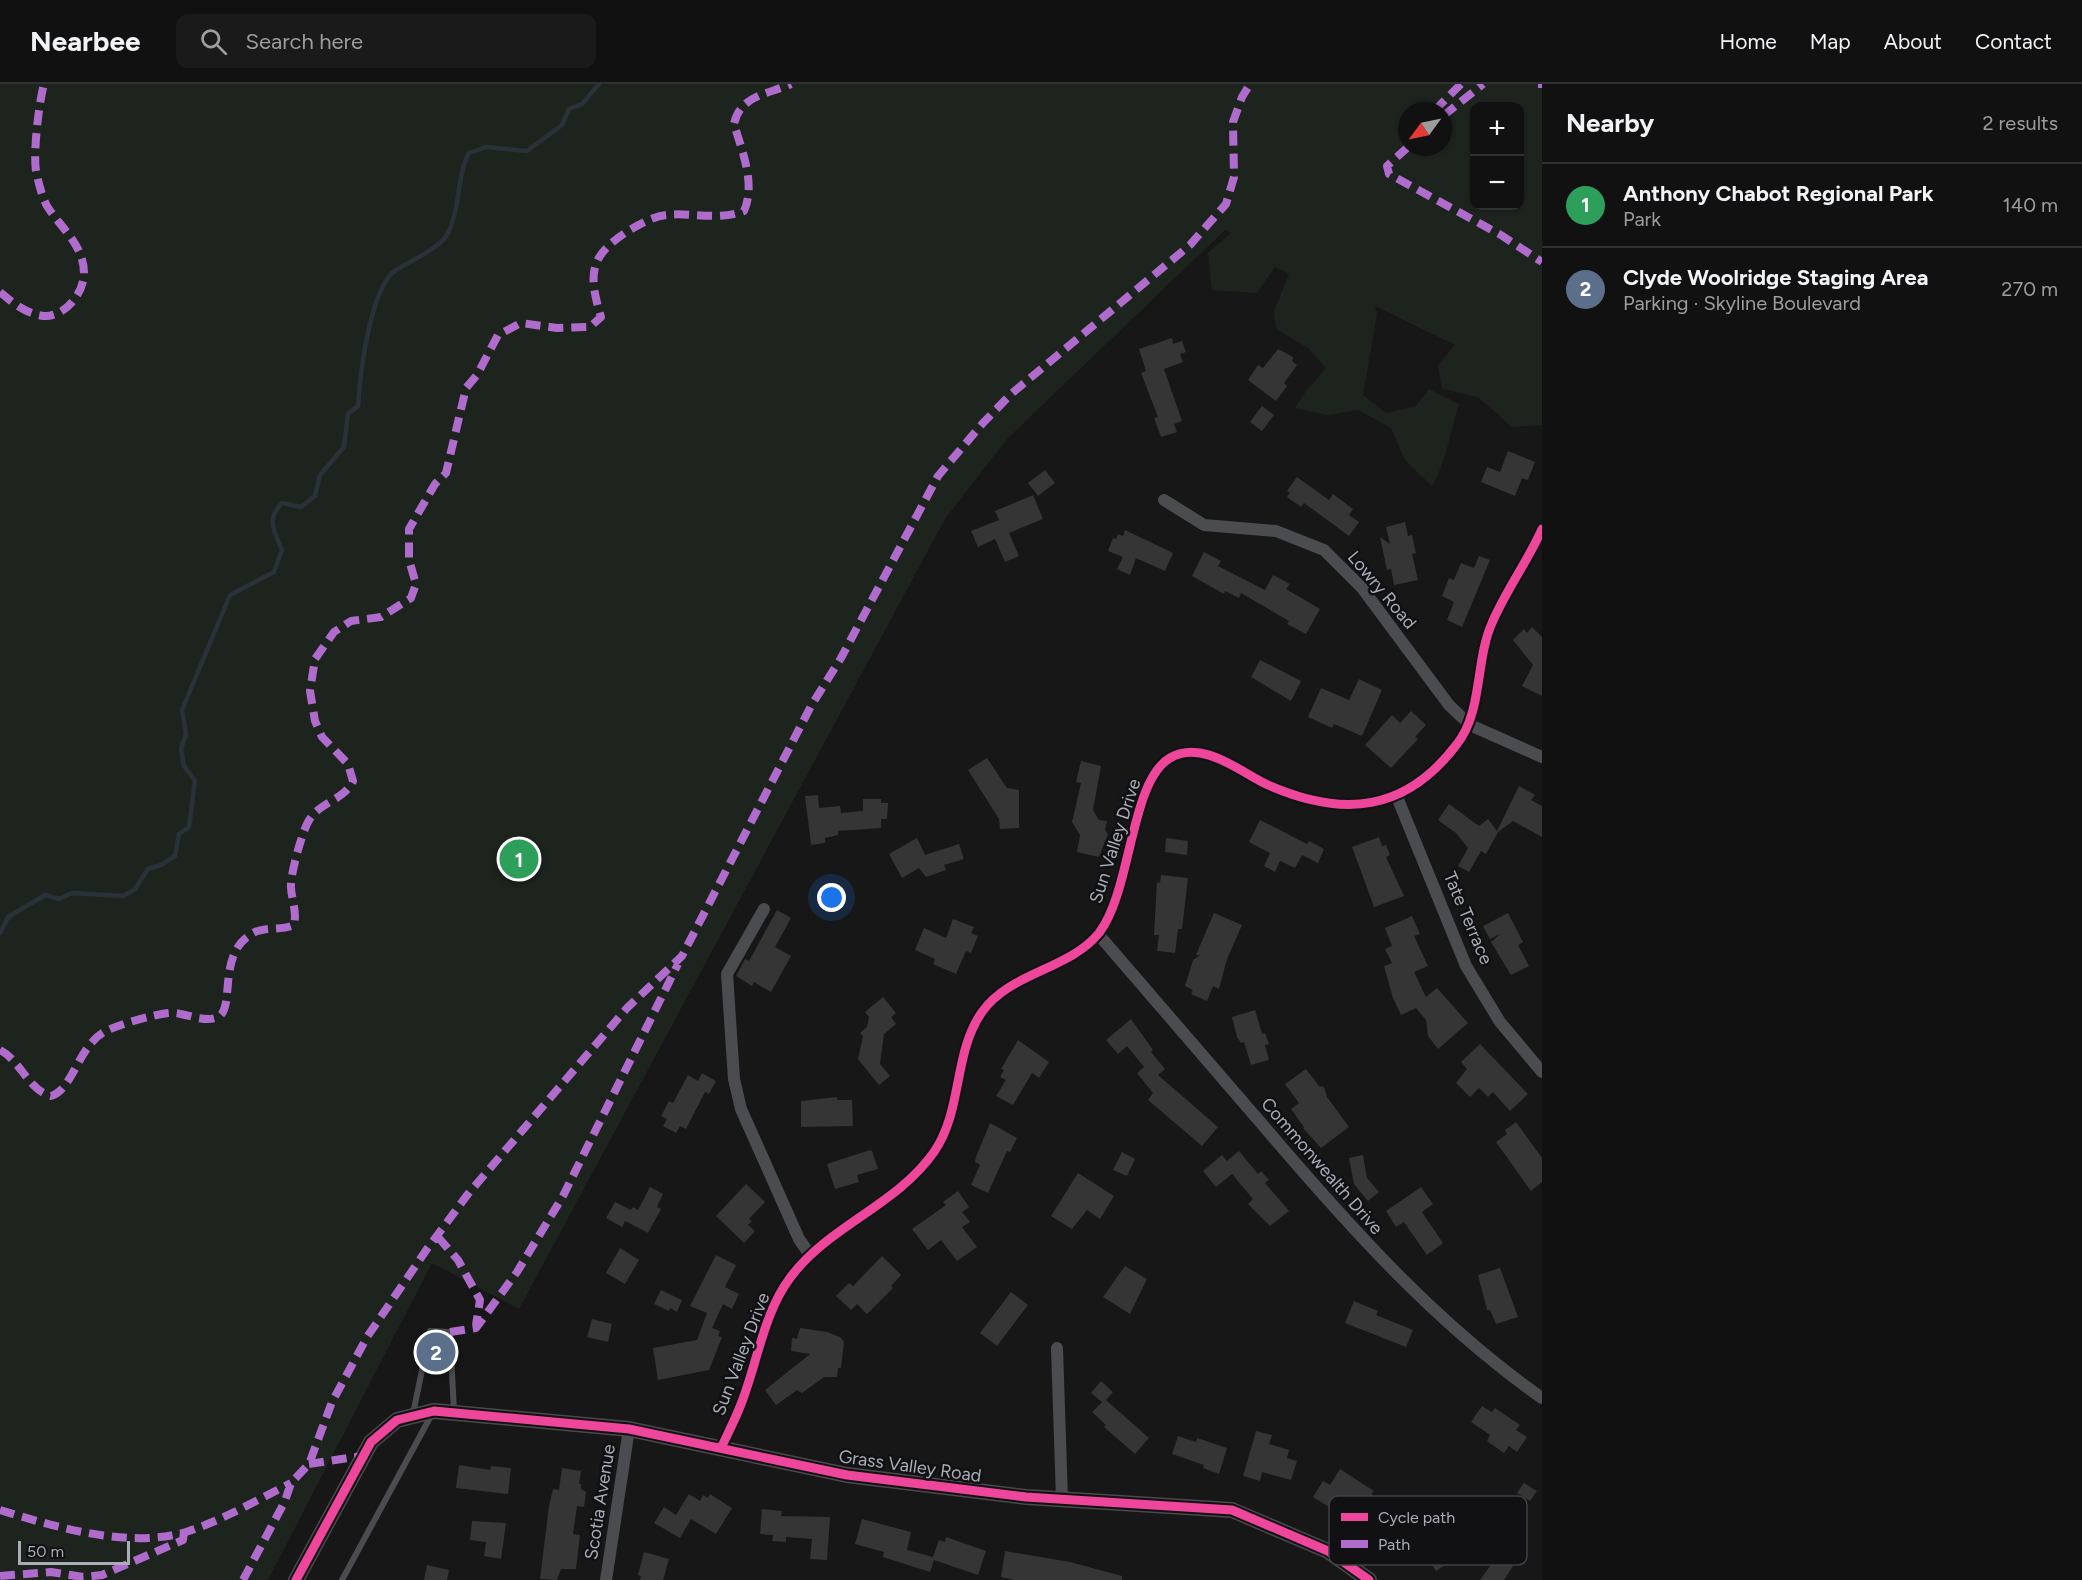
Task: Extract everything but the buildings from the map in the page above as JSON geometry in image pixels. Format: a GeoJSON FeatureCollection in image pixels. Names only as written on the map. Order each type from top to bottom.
{"type":"FeatureCollection","features":[{"type":"Feature","properties":{"kind":"main road","name":"Grass Valley Road"},"geometry":{"type":"LineString","coordinates":[[413,1414],[434,1411],[454,1412],[629,1429],[847,1475],[1026,1497],[1232,1510],[1329,1552]]}},
{"type":"Feature","properties":{"kind":"main road"},"geometry":{"type":"LineString","coordinates":[[296,1580],[371,1442],[398,1420],[413,1414]]}},
{"type":"Feature","properties":{"kind":"main road","name":"Grass Valley Road"},"geometry":{"type":"LineString","coordinates":[[1348,1565],[1369,1580]]}},
{"type":"Feature","properties":{"kind":"street","name":"Lowry Road"},"geometry":{"type":"LineString","coordinates":[[1164,500],[1204,525],[1276,531],[1324,550],[1362,588],[1449,705],[1470,724],[1542,757]]}},
{"type":"Feature","properties":{"kind":"street","name":"Sun Valley Drive"},"geometry":{"type":"LineString","coordinates":[[721,1448],[743,1400],[774,1306],[789,1279],[810,1255],[900,1190],[934,1151],[950,1120],[966,1048],[982,1012],[1001,994],[1071,956],[1098,934],[1116,902],[1146,788],[1156,771],[1171,758],[1192,752],[1216,757],[1269,785],[1317,802],[1358,805],[1397,797],[1441,764],[1470,724],[1481,659],[1491,624],[1542,529]]}},
{"type":"Feature","properties":{"kind":"street","name":"Tate Terrace"},"geometry":{"type":"LineString","coordinates":[[1397,797],[1466,966],[1500,1022],[1542,1072]]}},
{"type":"Feature","properties":{"kind":"street"},"geometry":{"type":"LineString","coordinates":[[764,909],[728,974],[735,1079],[741,1109],[799,1239],[810,1255]]}},
{"type":"Feature","properties":{"kind":"street","name":"Commonwealth Drive"},"geometry":{"type":"LineString","coordinates":[[1098,934],[1324,1199],[1377,1255],[1499,1367],[1542,1398]]}},
{"type":"Feature","properties":{"kind":"street"},"geometry":{"type":"LineString","coordinates":[[1058,1348],[1062,1498]]}},
{"type":"Feature","properties":{"kind":"street","name":"Scotia Avenue"},"geometry":{"type":"LineString","coordinates":[[606,1580],[629,1429]]}},
{"type":"Feature","properties":{"kind":"lane"},"geometry":{"type":"LineString","coordinates":[[413,1414],[430,1332],[450,1332],[454,1412]]}},
{"type":"Feature","properties":{"kind":"lane"},"geometry":{"type":"LineString","coordinates":[[342,1580],[434,1411]]}},
{"type":"Feature","properties":{"kind":"shaded area"},"geometry":{"type":"Polygon","coordinates":[[[0,84],[1542,84],[1542,425],[1512,427],[1478,397],[1442,389],[1438,365],[1455,345],[1375,306],[1377,314],[1363,395],[1386,413],[1416,406],[1429,389],[1459,404],[1445,456],[1432,486],[1405,460],[1391,428],[1358,410],[1328,415],[1295,408],[1326,368],[1308,348],[1276,329],[1274,311],[1289,274],[1275,267],[1257,293],[1212,290],[1208,253],[1231,233],[1225,230],[1007,439],[945,519],[519,1309],[432,1263],[268,1580],[0,1580],[0,84]]]}},
{"type":"Feature","properties":{"kind":"waterway"},"geometry":{"type":"LineString","coordinates":[[0,933],[8,917],[45,895],[59,899],[72,893],[123,896],[135,889],[148,869],[161,865],[175,856],[179,834],[189,827],[195,781],[184,766],[181,749],[186,734],[182,710],[230,595],[274,572],[282,550],[273,525],[277,509],[282,503],[301,507],[315,496],[320,475],[344,447],[348,414],[358,406],[364,354],[373,312],[387,279],[396,270],[439,244],[448,233],[455,213],[462,172],[469,153],[486,147],[527,151],[562,125],[569,109],[582,104],[599,84]]}},
{"type":"Feature","properties":{"kind":"marked path"},"geometry":{"type":"LineString","coordinates":[[0,292],[15,304],[37,315],[52,315],[59,313],[72,302],[83,281],[83,263],[80,254],[76,245],[47,206],[36,171],[37,127],[44,84]]}},
{"type":"Feature","properties":{"kind":"marked path"},"geometry":{"type":"LineString","coordinates":[[0,1050],[14,1061],[36,1088],[51,1096],[65,1085],[89,1046],[106,1031],[161,1014],[174,1013],[212,1019],[223,1012],[234,953],[253,933],[294,925],[292,874],[307,824],[317,811],[343,793],[353,781],[348,764],[322,737],[315,721],[310,691],[315,659],[334,632],[351,621],[381,617],[411,598],[416,584],[409,560],[409,529],[435,484],[446,473],[466,388],[477,375],[498,335],[521,323],[557,328],[590,327],[601,317],[594,289],[595,267],[599,258],[615,240],[642,223],[666,215],[715,216],[744,211],[749,190],[744,156],[734,124],[737,114],[742,107],[756,97],[791,84]]}},
{"type":"Feature","properties":{"kind":"marked path"},"geometry":{"type":"LineString","coordinates":[[243,1580],[285,1501],[291,1483],[309,1464],[332,1402],[367,1337],[427,1249],[468,1194],[627,1008],[682,956],[811,706],[841,658],[938,476],[1011,394],[1190,245],[1226,204],[1234,177],[1233,122],[1242,97],[1250,84]]}},
{"type":"Feature","properties":{"kind":"marked path"},"geometry":{"type":"LineString","coordinates":[[1443,102],[1461,84]]}},
{"type":"Feature","properties":{"kind":"marked path"},"geometry":{"type":"LineString","coordinates":[[1452,109],[1483,84]]}},
{"type":"Feature","properties":{"kind":"marked path"},"geometry":{"type":"LineString","coordinates":[[1398,156],[1387,166],[1389,174],[1501,235],[1542,262]]}},
{"type":"Feature","properties":{"kind":"marked path"},"geometry":{"type":"LineString","coordinates":[[450,1332],[476,1328],[517,1272],[563,1196],[678,964]]}},
{"type":"Feature","properties":{"kind":"marked path"},"geometry":{"type":"LineString","coordinates":[[438,1237],[458,1260],[480,1300],[476,1325]]}},
{"type":"Feature","properties":{"kind":"marked path"},"geometry":{"type":"LineString","coordinates":[[309,1464],[362,1456]]}},
{"type":"Feature","properties":{"kind":"marked path"},"geometry":{"type":"LineString","coordinates":[[0,1510],[92,1534],[117,1537],[164,1537],[213,1522],[291,1483]]}},
{"type":"Feature","properties":{"kind":"marked path"},"geometry":{"type":"LineString","coordinates":[[0,1576],[51,1572],[83,1577],[102,1575],[183,1540],[184,1532]]}},
{"type":"Feature","properties":{"kind":"cycle path"},"geometry":{"type":"LineString","coordinates":[[721,1448],[742,1403],[774,1305],[790,1278],[823,1244],[901,1187],[934,1152],[950,1118],[966,1045],[982,1012],[1008,988],[1072,955],[1099,933],[1110,914],[1139,812],[1157,770],[1170,758],[1183,753],[1195,752],[1221,760],[1268,785],[1296,796],[1322,802],[1347,804],[1372,802],[1395,796],[1416,784],[1437,767],[1465,731],[1471,717],[1483,653],[1492,623],[1542,529]]}},
{"type":"Feature","properties":{"kind":"cycle path"},"geometry":{"type":"LineString","coordinates":[[296,1580],[371,1442],[397,1420],[434,1411],[629,1429],[847,1475],[1026,1497],[1232,1510],[1329,1552]]}},
{"type":"Feature","properties":{"kind":"cycle path"},"geometry":{"type":"LineString","coordinates":[[1348,1565],[1369,1580]]}},
{"type":"Feature","properties":{"kind":"place","name":"Anthony Chabot Regional Park"},"geometry":{"type":"Point","coordinates":[519,859]}},
{"type":"Feature","properties":{"kind":"place","name":"Clyde Woolridge Staging Area"},"geometry":{"type":"Point","coordinates":[436,1352]}}]}
